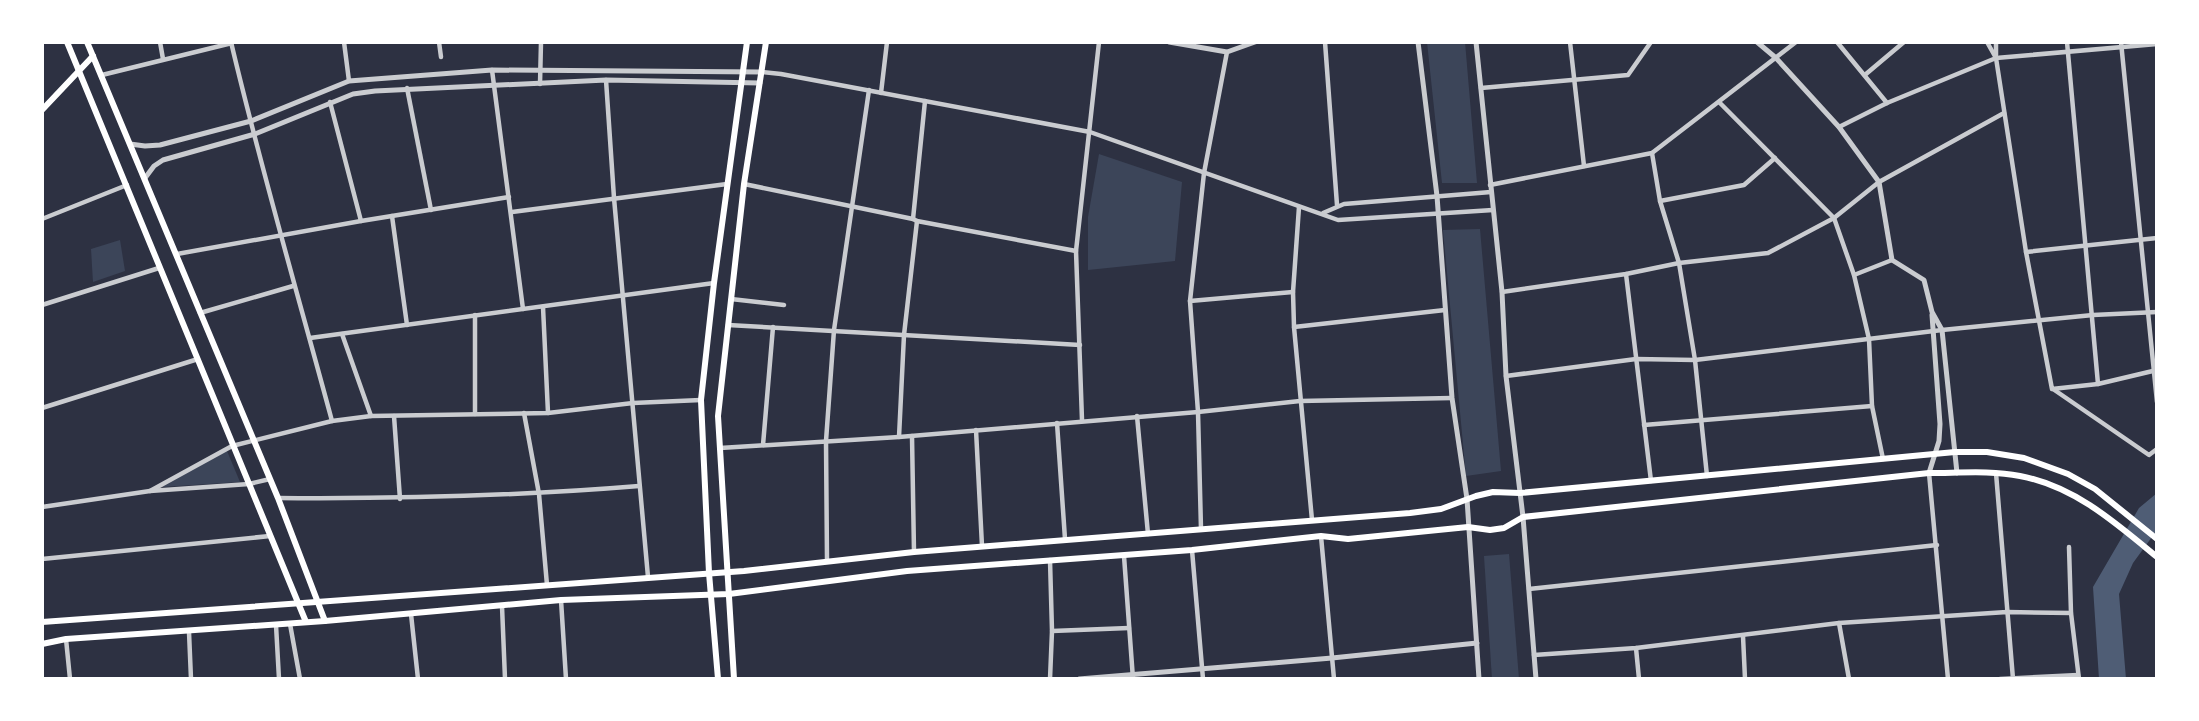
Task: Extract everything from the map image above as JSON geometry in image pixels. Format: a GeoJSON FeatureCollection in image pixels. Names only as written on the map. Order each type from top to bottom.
{"type":"FeatureCollection","features":[{"type":"Feature","properties":{"kind":"main road"},"geometry":{"type":"LineString","coordinates":[[67,42],[306,622]]}},
{"type":"Feature","properties":{"kind":"main road"},"geometry":{"type":"LineString","coordinates":[[87,42],[278,498],[324,621]]}},
{"type":"Feature","properties":{"kind":"main road"},"geometry":{"type":"LineString","coordinates":[[718,679],[710,595],[701,400],[747,42]]}},
{"type":"Feature","properties":{"kind":"main road"},"geometry":{"type":"LineString","coordinates":[[734,679],[718,416],[744,184],[766,42]]}},
{"type":"Feature","properties":{"kind":"main road"},"geometry":{"type":"LineString","coordinates":[[42,110],[93,56]]}},
{"type":"Feature","properties":{"kind":"main road"},"geometry":{"type":"LineString","coordinates":[[42,622],[728,572],[982,546],[1425,512],[1493,492],[1520,493],[1651,482],[1955,452],[2008,454],[2039,462],[2082,481],[2157,539]]}},
{"type":"Feature","properties":{"kind":"main road"},"geometry":{"type":"LineString","coordinates":[[42,644],[66,639],[190,632],[561,600],[729,594],[907,571],[1124,556],[1321,536],[1348,539],[1468,527],[1497,530],[1523,517],[1929,473],[1996,473],[2040,481],[2105,514],[2157,557]]}},
{"type":"Feature","properties":{"kind":"street"},"geometry":{"type":"LineString","coordinates":[[160,42],[163,59]]}},
{"type":"Feature","properties":{"kind":"street"},"geometry":{"type":"LineString","coordinates":[[102,75],[231,42],[293,286],[332,421]]}},
{"type":"Feature","properties":{"kind":"street"},"geometry":{"type":"LineString","coordinates":[[344,42],[349,81]]}},
{"type":"Feature","properties":{"kind":"street"},"geometry":{"type":"LineString","coordinates":[[439,42],[441,57]]}},
{"type":"Feature","properties":{"kind":"street"},"geometry":{"type":"LineString","coordinates":[[540,85],[541,42]]}},
{"type":"Feature","properties":{"kind":"street"},"geometry":{"type":"LineString","coordinates":[[881,93],[887,42]]}},
{"type":"Feature","properties":{"kind":"street"},"geometry":{"type":"LineString","coordinates":[[1082,421],[1076,251],[1099,42]]}},
{"type":"Feature","properties":{"kind":"street"},"geometry":{"type":"LineString","coordinates":[[1169,42],[1227,52],[1243,44],[1255,42]]}},
{"type":"Feature","properties":{"kind":"street"},"geometry":{"type":"LineString","coordinates":[[1325,42],[1337,205]]}},
{"type":"Feature","properties":{"kind":"street"},"geometry":{"type":"LineString","coordinates":[[1418,42],[1437,197],[1452,398],[1467,499],[1479,679]]}},
{"type":"Feature","properties":{"kind":"street"},"geometry":{"type":"LineString","coordinates":[[1476,42],[1502,292],[1506,376],[1523,517],[1536,679]]}},
{"type":"Feature","properties":{"kind":"street"},"geometry":{"type":"LineString","coordinates":[[1570,42],[1584,166]]}},
{"type":"Feature","properties":{"kind":"street"},"geometry":{"type":"LineString","coordinates":[[1481,88],[1628,75],[1651,42]]}},
{"type":"Feature","properties":{"kind":"street"},"geometry":{"type":"LineString","coordinates":[[1758,42],[1839,127],[1879,182],[1892,260],[1924,280],[1932,312],[1942,330],[1956,473]]}},
{"type":"Feature","properties":{"kind":"street"},"geometry":{"type":"LineString","coordinates":[[1323,213],[1337,205],[1437,197],[1491,189],[1584,166],[1652,153],[1796,42]]}},
{"type":"Feature","properties":{"kind":"street"},"geometry":{"type":"LineString","coordinates":[[1837,42],[1888,103]]}},
{"type":"Feature","properties":{"kind":"street"},"geometry":{"type":"LineString","coordinates":[[1866,74],[1905,42]]}},
{"type":"Feature","properties":{"kind":"street"},"geometry":{"type":"LineString","coordinates":[[1987,42],[1996,58]]}},
{"type":"Feature","properties":{"kind":"street"},"geometry":{"type":"LineString","coordinates":[[1996,42],[1996,58],[2026,252],[2052,389],[2149,455],[2157,449]]}},
{"type":"Feature","properties":{"kind":"street"},"geometry":{"type":"LineString","coordinates":[[2067,42],[2098,384]]}},
{"type":"Feature","properties":{"kind":"street"},"geometry":{"type":"LineString","coordinates":[[1839,127],[1888,103],[1996,58],[2121,44],[2157,44]]}},
{"type":"Feature","properties":{"kind":"street"},"geometry":{"type":"LineString","coordinates":[[2121,44],[2157,402]]}},
{"type":"Feature","properties":{"kind":"street"},"geometry":{"type":"LineString","coordinates":[[1201,529],[1198,412],[1190,301],[1204,173],[1227,52]]}},
{"type":"Feature","properties":{"kind":"street"},"geometry":{"type":"LineString","coordinates":[[492,70],[523,309]]}},
{"type":"Feature","properties":{"kind":"street"},"geometry":{"type":"LineString","coordinates":[[130,144],[160,145],[251,121],[349,81],[492,70],[761,72],[1090,132],[1333,218],[1344,220],[1493,210]]}},
{"type":"Feature","properties":{"kind":"street"},"geometry":{"type":"LineString","coordinates":[[606,80],[648,577]]}},
{"type":"Feature","properties":{"kind":"street"},"geometry":{"type":"LineString","coordinates":[[145,178],[154,166],[163,160],[255,134],[354,94],[407,88],[540,85],[606,80],[760,83]]}},
{"type":"Feature","properties":{"kind":"street"},"geometry":{"type":"LineString","coordinates":[[407,88],[431,210]]}},
{"type":"Feature","properties":{"kind":"street"},"geometry":{"type":"LineString","coordinates":[[827,560],[826,441],[834,330],[869,90]]}},
{"type":"Feature","properties":{"kind":"street"},"geometry":{"type":"LineString","coordinates":[[898,437],[904,335],[925,101]]}},
{"type":"Feature","properties":{"kind":"street"},"geometry":{"type":"LineString","coordinates":[[330,102],[361,221]]}},
{"type":"Feature","properties":{"kind":"street"},"geometry":{"type":"LineString","coordinates":[[1719,102],[1834,218],[1854,275],[1869,339],[1872,406],[1884,460]]}},
{"type":"Feature","properties":{"kind":"street"},"geometry":{"type":"LineString","coordinates":[[1502,292],[1626,274],[1679,263],[1768,253],[1834,218],[1879,182],[2004,113]]}},
{"type":"Feature","properties":{"kind":"street"},"geometry":{"type":"LineString","coordinates":[[1652,153],[1660,201],[1679,263],[1695,360],[1708,477]]}},
{"type":"Feature","properties":{"kind":"street"},"geometry":{"type":"LineString","coordinates":[[1660,201],[1744,185],[1775,158]]}},
{"type":"Feature","properties":{"kind":"street"},"geometry":{"type":"LineString","coordinates":[[512,212],[727,184]]}},
{"type":"Feature","properties":{"kind":"street"},"geometry":{"type":"LineString","coordinates":[[744,184],[1076,251]]}},
{"type":"Feature","properties":{"kind":"street"},"geometry":{"type":"LineString","coordinates":[[42,219],[128,185]]}},
{"type":"Feature","properties":{"kind":"street"},"geometry":{"type":"LineString","coordinates":[[177,254],[509,197]]}},
{"type":"Feature","properties":{"kind":"street"},"geometry":{"type":"LineString","coordinates":[[1299,207],[1293,292],[1294,327],[1312,521]]}},
{"type":"Feature","properties":{"kind":"street"},"geometry":{"type":"LineString","coordinates":[[392,216],[407,325]]}},
{"type":"Feature","properties":{"kind":"street"},"geometry":{"type":"LineString","coordinates":[[2026,252],[2157,238]]}},
{"type":"Feature","properties":{"kind":"street"},"geometry":{"type":"LineString","coordinates":[[1854,275],[1892,260]]}},
{"type":"Feature","properties":{"kind":"street"},"geometry":{"type":"LineString","coordinates":[[42,305],[159,268]]}},
{"type":"Feature","properties":{"kind":"street"},"geometry":{"type":"LineString","coordinates":[[1626,274],[1651,482]]}},
{"type":"Feature","properties":{"kind":"street"},"geometry":{"type":"LineString","coordinates":[[310,338],[714,283]]}},
{"type":"Feature","properties":{"kind":"street"},"geometry":{"type":"LineString","coordinates":[[199,313],[293,286]]}},
{"type":"Feature","properties":{"kind":"street"},"geometry":{"type":"LineString","coordinates":[[1190,301],[1293,292]]}},
{"type":"Feature","properties":{"kind":"street"},"geometry":{"type":"LineString","coordinates":[[731,299],[784,305]]}},
{"type":"Feature","properties":{"kind":"street"},"geometry":{"type":"LineString","coordinates":[[543,307],[548,413]]}},
{"type":"Feature","properties":{"kind":"street"},"geometry":{"type":"LineString","coordinates":[[1294,327],[1445,310]]}},
{"type":"Feature","properties":{"kind":"street"},"geometry":{"type":"LineString","coordinates":[[1932,312],[1931,332],[1940,424],[1936,454],[1929,473],[1948,679]]}},
{"type":"Feature","properties":{"kind":"street"},"geometry":{"type":"LineString","coordinates":[[1506,376],[1636,359],[1695,360],[1942,330],[2157,312]]}},
{"type":"Feature","properties":{"kind":"street"},"geometry":{"type":"LineString","coordinates":[[475,315],[475,414]]}},
{"type":"Feature","properties":{"kind":"street"},"geometry":{"type":"LineString","coordinates":[[728,325],[1080,345]]}},
{"type":"Feature","properties":{"kind":"street"},"geometry":{"type":"LineString","coordinates":[[763,445],[773,327]]}},
{"type":"Feature","properties":{"kind":"street"},"geometry":{"type":"LineString","coordinates":[[342,334],[371,416]]}},
{"type":"Feature","properties":{"kind":"street"},"geometry":{"type":"LineString","coordinates":[[42,408],[198,359]]}},
{"type":"Feature","properties":{"kind":"street"},"geometry":{"type":"LineString","coordinates":[[2052,389],[2098,384],[2155,371]]}},
{"type":"Feature","properties":{"kind":"street"},"geometry":{"type":"LineString","coordinates":[[719,448],[912,436],[1300,401],[1452,398]]}},
{"type":"Feature","properties":{"kind":"street"},"geometry":{"type":"LineString","coordinates":[[150,491],[232,446],[332,421],[371,416],[548,413],[633,403],[701,400]]}},
{"type":"Feature","properties":{"kind":"street"},"geometry":{"type":"LineString","coordinates":[[1644,425],[1872,406]]}},
{"type":"Feature","properties":{"kind":"street"},"geometry":{"type":"LineString","coordinates":[[524,413],[539,494],[547,586]]}},
{"type":"Feature","properties":{"kind":"street"},"geometry":{"type":"LineString","coordinates":[[394,416],[400,499]]}},
{"type":"Feature","properties":{"kind":"street"},"geometry":{"type":"LineString","coordinates":[[1137,416],[1148,534]]}},
{"type":"Feature","properties":{"kind":"street"},"geometry":{"type":"LineString","coordinates":[[1058,423],[1065,539]]}},
{"type":"Feature","properties":{"kind":"street"},"geometry":{"type":"LineString","coordinates":[[976,430],[982,546]]}},
{"type":"Feature","properties":{"kind":"street"},"geometry":{"type":"LineString","coordinates":[[912,436],[914,552]]}},
{"type":"Feature","properties":{"kind":"street"},"geometry":{"type":"LineString","coordinates":[[1996,473],[2013,679]]}},
{"type":"Feature","properties":{"kind":"street"},"geometry":{"type":"LineString","coordinates":[[42,507],[150,491],[249,485],[270,479]]}},
{"type":"Feature","properties":{"kind":"street"},"geometry":{"type":"LineString","coordinates":[[278,498],[400,499],[539,494],[639,486]]}},
{"type":"Feature","properties":{"kind":"street"},"geometry":{"type":"LineString","coordinates":[[42,559],[270,536]]}},
{"type":"Feature","properties":{"kind":"street"},"geometry":{"type":"LineString","coordinates":[[1321,536],[1334,679]]}},
{"type":"Feature","properties":{"kind":"street"},"geometry":{"type":"LineString","coordinates":[[1529,589],[1937,545]]}},
{"type":"Feature","properties":{"kind":"street"},"geometry":{"type":"LineString","coordinates":[[2000,679],[2079,677],[2071,613],[2069,547]]}},
{"type":"Feature","properties":{"kind":"street"},"geometry":{"type":"LineString","coordinates":[[1192,550],[1203,679]]}},
{"type":"Feature","properties":{"kind":"street"},"geometry":{"type":"LineString","coordinates":[[1124,556],[1133,676]]}},
{"type":"Feature","properties":{"kind":"street"},"geometry":{"type":"LineString","coordinates":[[1050,561],[1050,679]]}},
{"type":"Feature","properties":{"kind":"street"},"geometry":{"type":"LineString","coordinates":[[561,600],[566,679]]}},
{"type":"Feature","properties":{"kind":"street"},"geometry":{"type":"LineString","coordinates":[[502,606],[505,679]]}},
{"type":"Feature","properties":{"kind":"street"},"geometry":{"type":"LineString","coordinates":[[1534,655],[1636,648],[1839,623],[2007,612],[2071,613]]}},
{"type":"Feature","properties":{"kind":"street"},"geometry":{"type":"LineString","coordinates":[[411,614],[418,679]]}},
{"type":"Feature","properties":{"kind":"street"},"geometry":{"type":"LineString","coordinates":[[1839,623],[1849,679]]}},
{"type":"Feature","properties":{"kind":"street"},"geometry":{"type":"LineString","coordinates":[[290,624],[300,679]]}},
{"type":"Feature","properties":{"kind":"street"},"geometry":{"type":"LineString","coordinates":[[276,625],[279,679]]}},
{"type":"Feature","properties":{"kind":"street"},"geometry":{"type":"LineString","coordinates":[[1052,631],[1129,628]]}},
{"type":"Feature","properties":{"kind":"street"},"geometry":{"type":"LineString","coordinates":[[190,632],[191,679]]}},
{"type":"Feature","properties":{"kind":"street"},"geometry":{"type":"LineString","coordinates":[[1743,636],[1745,679]]}},
{"type":"Feature","properties":{"kind":"street"},"geometry":{"type":"LineString","coordinates":[[66,639],[70,679]]}},
{"type":"Feature","properties":{"kind":"street"},"geometry":{"type":"LineString","coordinates":[[1079,679],[1477,643]]}},
{"type":"Feature","properties":{"kind":"street"},"geometry":{"type":"LineString","coordinates":[[1636,648],[1639,679]]}},
{"type":"Feature","properties":{"kind":"shaded area"},"geometry":{"type":"Polygon","coordinates":[[[1427,42],[1465,42],[1477,183],[1442,183],[1427,42]]]}},
{"type":"Feature","properties":{"kind":"shaded area"},"geometry":{"type":"Polygon","coordinates":[[[1099,154],[1182,182],[1175,261],[1088,270],[1088,217],[1099,154]]]}},
{"type":"Feature","properties":{"kind":"shaded area"},"geometry":{"type":"Polygon","coordinates":[[[1480,229],[1501,471],[1466,476],[1443,230],[1480,229]]]}},
{"type":"Feature","properties":{"kind":"shaded area"},"geometry":{"type":"Polygon","coordinates":[[[120,240],[125,271],[93,282],[91,249],[120,240]]]}},
{"type":"Feature","properties":{"kind":"shaded area"},"geometry":{"type":"Polygon","coordinates":[[[227,451],[240,482],[162,487],[227,451]]]}},
{"type":"Feature","properties":{"kind":"shaded area"},"geometry":{"type":"Polygon","coordinates":[[[2157,493],[2157,530],[2133,563],[2119,594],[2126,679],[2099,679],[2093,587],[2139,508],[2157,493]]]}},
{"type":"Feature","properties":{"kind":"shaded area"},"geometry":{"type":"Polygon","coordinates":[[[1509,554],[1519,679],[1492,679],[1484,556],[1509,554]]]}}]}
